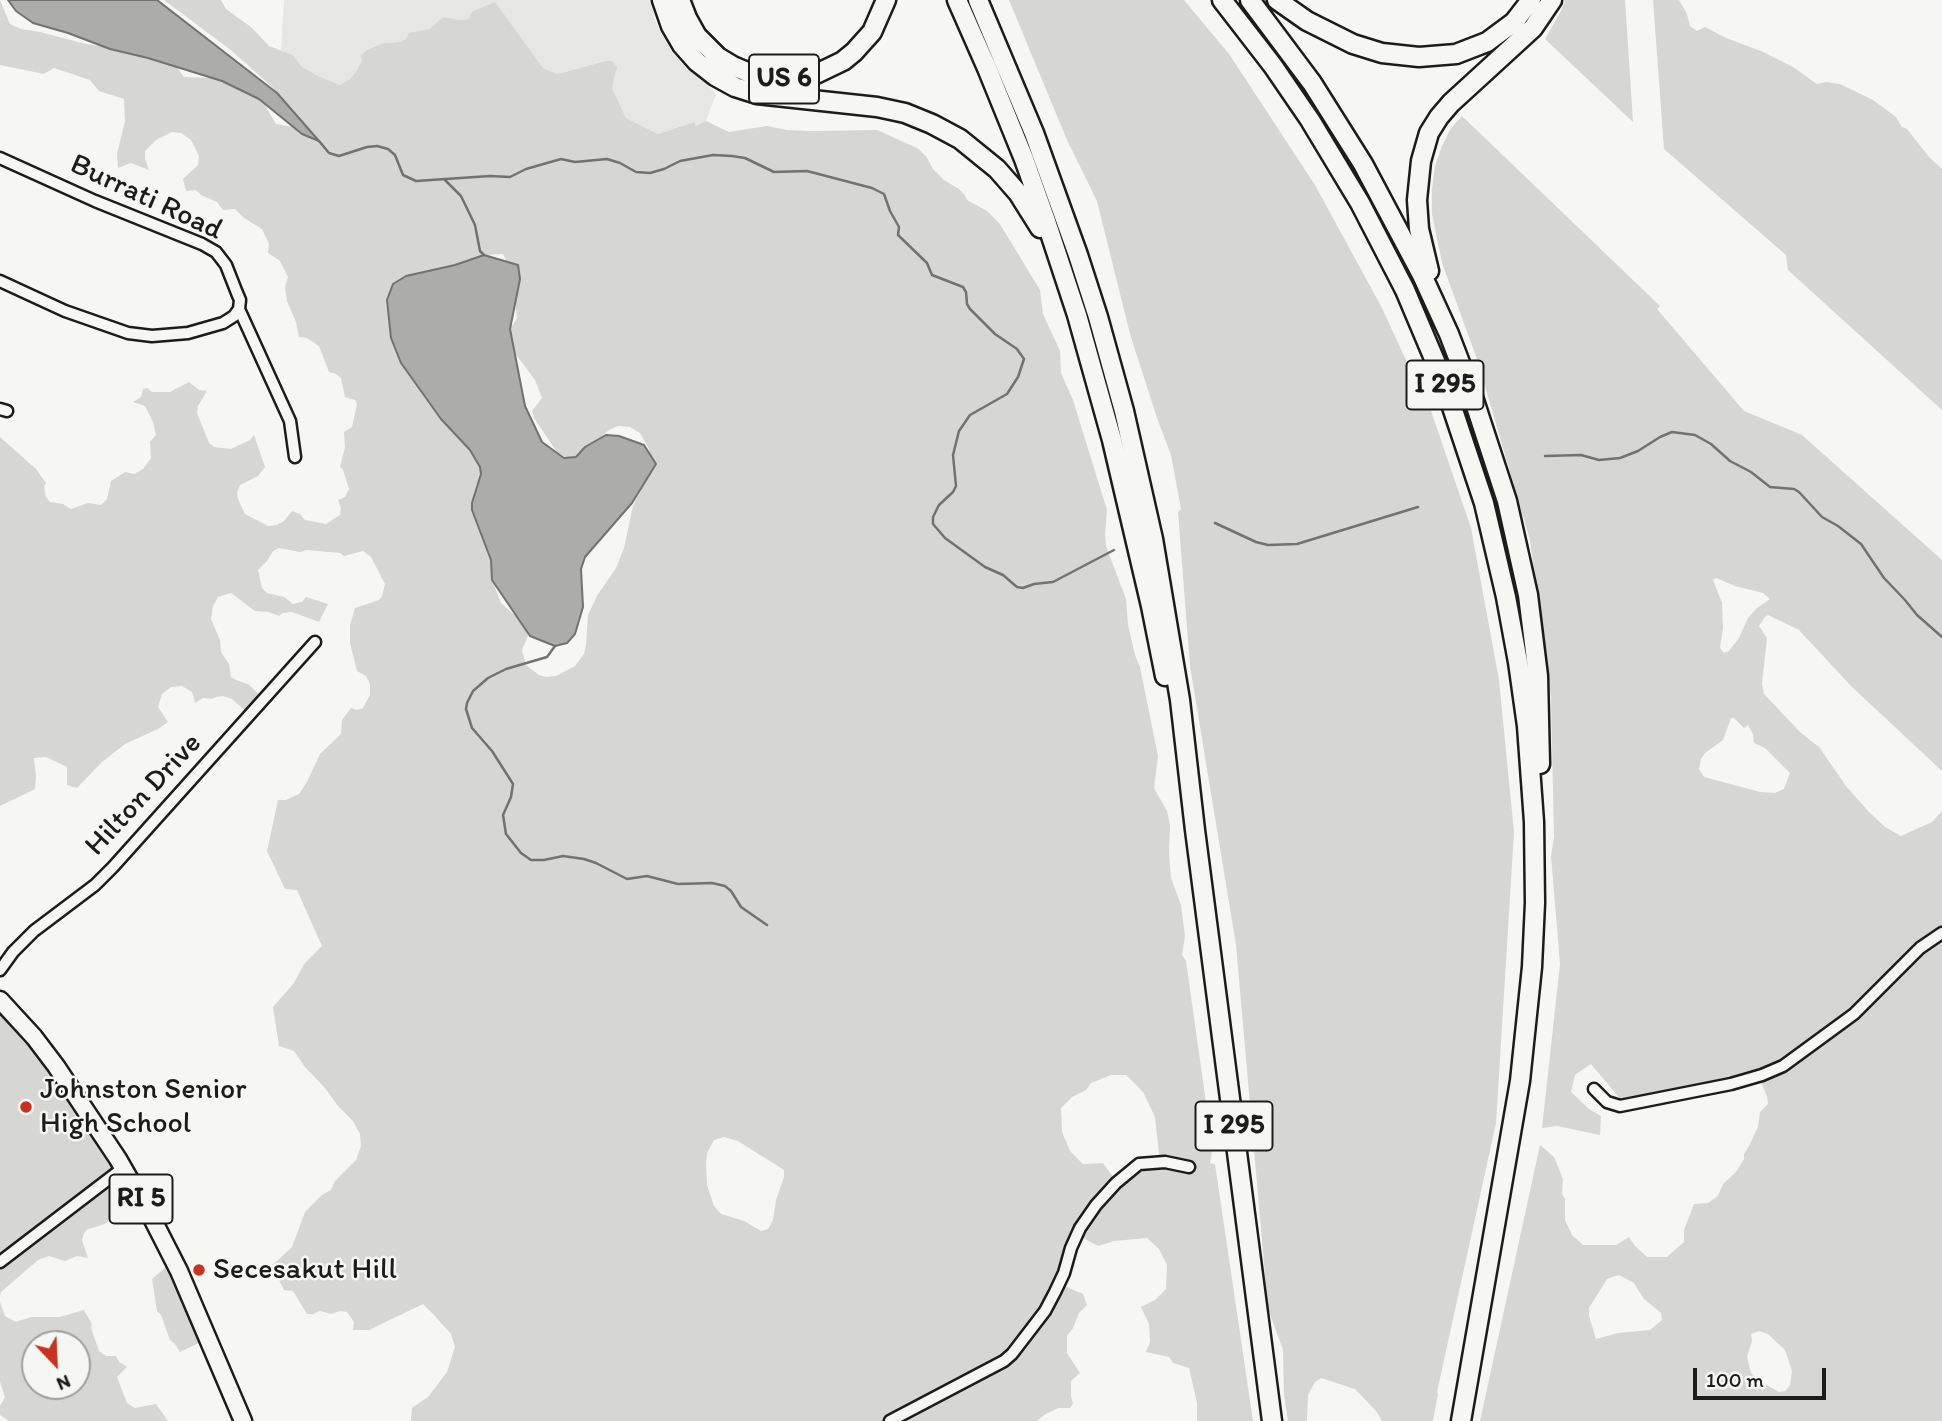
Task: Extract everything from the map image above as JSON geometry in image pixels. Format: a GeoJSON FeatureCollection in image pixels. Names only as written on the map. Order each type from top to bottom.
{"type":"FeatureCollection","features":[{"type":"Feature","properties":{"kind":"highway"},"geometry":{"type":"LineString","coordinates":[[662,0],[671,26],[689,54],[706,70],[734,87],[769,96],[869,106],[905,113],[947,131],[985,158],[1013,187],[1036,220],[1086,345]]}},
{"type":"Feature","properties":{"kind":"highway","name":"US 6"},"geometry":{"type":"LineString","coordinates":[[680,0],[692,27],[703,43],[718,57],[752,74],[781,79],[816,74],[855,52],[872,32],[886,0]]}},
{"type":"Feature","properties":{"kind":"highway"},"geometry":{"type":"LineString","coordinates":[[957,0],[1036,191],[1086,345],[1112,440],[1151,606],[1195,830]]}},
{"type":"Feature","properties":{"kind":"highway","name":"I 295"},"geometry":{"type":"LineString","coordinates":[[978,0],[1010,71],[1057,193],[1098,317],[1127,422],[1153,539],[1183,722],[1272,1421]]}},
{"type":"Feature","properties":{"kind":"highway","name":"I 295"},"geometry":{"type":"LineString","coordinates":[[1222,0],[1273,66],[1344,175],[1391,261],[1443,380],[1484,503],[1506,597],[1523,694],[1534,822],[1534,935],[1526,1032],[1506,1166],[1461,1421]]}},
{"type":"Feature","properties":{"kind":"highway"},"geometry":{"type":"LineString","coordinates":[[1250,0],[1312,83],[1363,164],[1408,246],[1449,334]]}},
{"type":"Feature","properties":{"kind":"highway"},"geometry":{"type":"LineString","coordinates":[[1277,0],[1307,21],[1353,44],[1382,53],[1419,57],[1456,54],[1487,42],[1514,22],[1531,0]]}},
{"type":"Feature","properties":{"kind":"highway"},"geometry":{"type":"LineString","coordinates":[[1534,822],[1540,767],[1541,723],[1528,594],[1507,502],[1427,265],[1419,229],[1417,200],[1423,151],[1429,133],[1444,110],[1527,34],[1552,0]]}},
{"type":"Feature","properties":{"kind":"main road","name":"RI 5"},"geometry":{"type":"LineString","coordinates":[[0,1000],[56,1066],[123,1168],[179,1271],[243,1421]]}},
{"type":"Feature","properties":{"kind":"street","name":"Burrati Road"},"geometry":{"type":"LineString","coordinates":[[0,158],[211,249],[226,265],[240,300],[239,309],[290,421],[295,457]]}},
{"type":"Feature","properties":{"kind":"street"},"geometry":{"type":"LineString","coordinates":[[0,281],[65,311],[128,333],[152,336],[188,334],[223,323],[239,309]]}},
{"type":"Feature","properties":{"kind":"street","name":"Hilton Drive"},"geometry":{"type":"LineString","coordinates":[[0,971],[13,952],[34,931],[95,885],[113,867],[315,642]]}},
{"type":"Feature","properties":{"kind":"street"},"geometry":{"type":"LineString","coordinates":[[1594,1090],[1607,1102],[1620,1105],[1731,1084],[1783,1066],[1854,1014],[1920,948],[1942,933]]}},
{"type":"Feature","properties":{"kind":"street"},"geometry":{"type":"LineString","coordinates":[[890,1421],[1004,1361],[1012,1354],[1045,1311],[1064,1273],[1080,1228],[1116,1183],[1139,1164],[1165,1163],[1189,1167]]}},
{"type":"Feature","properties":{"kind":"street"},"geometry":{"type":"LineString","coordinates":[[0,1262],[123,1168]]}},
{"type":"Feature","properties":{"kind":"shaded area"},"geometry":{"type":"Polygon","coordinates":[[[0,0],[10,24],[21,29],[86,44],[152,54],[174,63],[184,77],[214,78],[241,84],[259,95],[276,124],[299,128],[287,105],[272,87],[232,51],[164,0],[221,0],[226,9],[251,27],[269,46],[293,55],[301,66],[340,85],[350,79],[357,70],[361,56],[367,50],[385,43],[400,42],[406,39],[409,33],[429,29],[443,17],[468,19],[473,11],[495,2],[544,69],[558,74],[612,61],[617,67],[612,88],[626,118],[658,134],[694,122],[696,126],[706,121],[729,132],[767,126],[810,131],[877,130],[917,148],[944,180],[959,189],[967,200],[987,211],[1000,224],[1040,290],[1043,314],[1060,351],[1061,373],[1073,400],[1107,510],[1106,546],[1126,599],[1128,625],[1140,667],[1158,756],[1154,788],[1167,811],[1170,825],[1171,878],[1181,905],[1185,936],[1182,955],[1186,961],[1210,1131],[1210,1163],[1215,1164],[1253,1421],[1197,1421],[1197,1403],[1189,1368],[1173,1363],[1169,1357],[1146,1352],[1150,1342],[1149,1324],[1141,1307],[1155,1300],[1166,1289],[1167,1265],[1159,1249],[1147,1238],[1114,1241],[1098,1246],[1078,1235],[1060,1284],[1083,1294],[1087,1305],[1079,1313],[1067,1336],[1067,1353],[1080,1373],[1071,1381],[1073,1404],[1070,1408],[1058,1408],[1037,1421],[411,1421],[412,1408],[428,1397],[447,1372],[455,1347],[451,1334],[434,1315],[423,1304],[369,1330],[353,1330],[354,1322],[347,1312],[331,1314],[320,1311],[307,1314],[293,1291],[284,1290],[273,1273],[265,1272],[292,1247],[305,1212],[331,1190],[335,1181],[356,1160],[361,1146],[360,1134],[353,1121],[294,1051],[279,1046],[273,1007],[294,983],[304,964],[322,946],[297,890],[285,889],[267,851],[278,800],[286,800],[299,794],[320,754],[341,734],[342,720],[351,708],[363,708],[370,695],[370,684],[366,676],[357,671],[350,643],[350,625],[355,608],[379,600],[385,584],[371,557],[363,551],[344,556],[340,553],[307,550],[300,552],[279,548],[273,551],[258,570],[262,588],[267,593],[284,597],[293,604],[302,602],[306,597],[328,604],[319,622],[292,612],[279,616],[255,611],[231,593],[218,597],[211,619],[220,640],[221,652],[229,664],[231,677],[248,684],[263,698],[250,715],[232,699],[223,696],[203,698],[195,703],[192,692],[182,686],[171,687],[162,694],[158,707],[168,722],[125,744],[102,762],[77,788],[67,785],[67,767],[46,757],[34,758],[35,789],[0,806],[0,437],[36,469],[46,483],[46,497],[50,502],[63,504],[71,509],[88,503],[101,505],[107,499],[111,481],[125,472],[134,474],[143,469],[151,458],[150,442],[156,435],[153,422],[145,406],[133,402],[141,397],[143,389],[170,392],[189,382],[199,390],[207,391],[197,413],[209,443],[214,447],[231,449],[250,440],[254,435],[265,467],[258,476],[240,485],[238,499],[245,514],[268,526],[284,521],[292,511],[305,520],[326,524],[340,515],[338,500],[345,497],[349,489],[340,467],[345,447],[344,432],[352,427],[357,404],[355,400],[345,397],[341,378],[329,372],[319,346],[307,338],[299,337],[287,301],[285,287],[288,277],[280,261],[268,253],[269,244],[262,229],[235,209],[223,210],[217,202],[196,190],[186,191],[183,179],[198,165],[199,156],[191,140],[181,133],[172,132],[156,140],[145,151],[149,170],[131,163],[118,168],[117,154],[125,121],[124,99],[99,91],[90,80],[54,68],[44,74],[0,65],[0,0]],[[503,254],[484,255],[402,279],[401,363],[441,419],[470,450],[480,467],[481,474],[472,510],[491,560],[492,580],[501,603],[521,621],[529,633],[522,650],[526,665],[539,675],[556,676],[575,666],[584,654],[588,615],[616,568],[624,548],[633,506],[645,482],[650,459],[649,449],[640,433],[630,427],[618,426],[571,460],[557,452],[534,418],[532,411],[542,398],[535,380],[503,332],[513,325],[517,318],[511,270],[503,254]],[[1111,1075],[1091,1083],[1086,1090],[1072,1097],[1061,1108],[1062,1132],[1070,1151],[1083,1164],[1103,1163],[1116,1181],[1138,1166],[1160,1163],[1155,1117],[1143,1092],[1126,1075],[1111,1075]],[[724,1137],[714,1140],[707,1153],[706,1164],[707,1185],[714,1206],[721,1214],[744,1221],[761,1231],[768,1229],[773,1220],[784,1170],[738,1141],[724,1137]]]}},
{"type":"Feature","properties":{"kind":"shaded area"},"geometry":{"type":"Polygon","coordinates":[[[8,0],[157,0],[277,93],[319,141],[302,134],[259,99],[222,81],[110,49],[33,23],[16,11],[8,0]]]}},
{"type":"Feature","properties":{"kind":"shaded area"},"geometry":{"type":"Polygon","coordinates":[[[284,0],[651,0],[655,21],[671,51],[716,94],[706,121],[696,126],[693,122],[658,134],[626,118],[612,88],[616,73],[612,61],[558,74],[544,69],[495,2],[473,11],[468,19],[443,17],[429,29],[400,42],[385,43],[362,60],[350,79],[340,85],[316,75],[301,66],[293,55],[281,50],[284,0]]]}},
{"type":"Feature","properties":{"kind":"shaded area"},"geometry":{"type":"Polygon","coordinates":[[[1009,0],[1184,0],[1229,54],[1315,185],[1382,308],[1416,382],[1421,410],[1430,408],[1471,528],[1499,680],[1514,832],[1496,1123],[1433,1421],[1382,1421],[1355,1389],[1321,1378],[1315,1382],[1308,1395],[1307,1421],[1288,1421],[1284,1395],[1283,1350],[1268,1309],[1236,945],[1190,666],[1178,512],[1181,509],[1171,455],[1130,334],[1097,201],[1067,140],[1009,0]]]}},
{"type":"Feature","properties":{"kind":"shaded area"},"geometry":{"type":"Polygon","coordinates":[[[1565,0],[1625,0],[1633,122],[1545,39],[1565,0]]]}},
{"type":"Feature","properties":{"kind":"shaded area"},"geometry":{"type":"Polygon","coordinates":[[[1653,0],[1679,0],[1690,26],[1697,31],[1705,27],[1793,67],[1817,84],[1840,84],[1873,100],[1896,117],[1902,127],[1907,129],[1942,169],[1942,410],[1788,270],[1786,255],[1664,149],[1653,0]]]}},
{"type":"Feature","properties":{"kind":"shaded area"},"geometry":{"type":"Polygon","coordinates":[[[1462,116],[1660,306],[1657,309],[1744,411],[1802,435],[1942,560],[1942,771],[1851,686],[1799,630],[1768,615],[1759,626],[1767,638],[1762,684],[1764,694],[1801,733],[1819,747],[1846,786],[1868,811],[1885,827],[1901,836],[1932,822],[1942,811],[1942,1421],[1480,1421],[1540,1145],[1554,1157],[1563,1179],[1565,1220],[1572,1235],[1583,1245],[1616,1245],[1629,1237],[1647,1257],[1667,1257],[1684,1242],[1684,1230],[1694,1204],[1708,1203],[1718,1196],[1723,1184],[1736,1172],[1758,1127],[1760,1112],[1768,1104],[1759,1078],[1622,1101],[1591,1064],[1575,1075],[1571,1092],[1601,1116],[1600,1135],[1557,1126],[1542,1128],[1560,964],[1551,856],[1554,837],[1551,697],[1530,540],[1477,359],[1442,263],[1432,214],[1435,166],[1451,128],[1462,116]],[[1716,578],[1713,580],[1722,603],[1723,628],[1720,648],[1724,653],[1729,651],[1739,638],[1748,618],[1770,599],[1763,593],[1716,578]],[[1731,718],[1723,740],[1701,759],[1699,769],[1704,777],[1760,792],[1775,793],[1784,789],[1790,773],[1765,748],[1754,743],[1748,725],[1744,728],[1731,718]],[[1619,1275],[1607,1279],[1589,1308],[1596,1339],[1618,1333],[1650,1330],[1662,1320],[1661,1313],[1644,1299],[1634,1283],[1619,1275]],[[1759,1331],[1751,1334],[1752,1341],[1747,1357],[1751,1373],[1779,1392],[1785,1391],[1790,1385],[1792,1371],[1785,1350],[1768,1334],[1759,1331]]]}},
{"type":"Feature","properties":{"kind":"shaded area"},"geometry":{"type":"Polygon","coordinates":[[[484,255],[518,265],[520,279],[510,329],[525,406],[542,442],[564,458],[576,457],[585,447],[606,435],[619,436],[644,445],[656,464],[632,503],[585,557],[581,569],[583,607],[575,634],[567,643],[555,646],[530,636],[492,580],[491,560],[472,510],[481,474],[480,467],[470,450],[441,419],[401,363],[391,338],[387,300],[393,284],[406,276],[455,265],[484,255]]]}},
{"type":"Feature","properties":{"kind":"shaded area"},"geometry":{"type":"Polygon","coordinates":[[[0,1000],[35,1039],[140,1199],[105,1224],[88,1229],[84,1233],[82,1240],[88,1258],[77,1256],[65,1261],[49,1256],[38,1260],[1,1292],[0,1296],[0,1000]]]}},
{"type":"Feature","properties":{"kind":"shaded area"},"geometry":{"type":"Polygon","coordinates":[[[173,1261],[207,1339],[180,1352],[170,1340],[157,1311],[152,1279],[173,1261]]]}},
{"type":"Feature","properties":{"kind":"shaded area"},"geometry":{"type":"Polygon","coordinates":[[[0,1302],[5,1316],[16,1322],[31,1317],[60,1317],[84,1310],[92,1324],[99,1351],[106,1356],[116,1356],[119,1362],[127,1367],[117,1377],[127,1403],[135,1408],[156,1404],[168,1421],[9,1421],[0,1415],[0,1406],[5,1397],[0,1382],[0,1302]]]}},
{"type":"Feature","properties":{"kind":"waterway"},"geometry":{"type":"LineString","coordinates":[[319,141],[329,153],[339,156],[367,147],[388,149],[395,155],[403,175],[416,181],[510,177],[526,169],[561,159],[575,162],[607,159],[636,172],[650,173],[680,161],[713,155],[745,158],[774,172],[807,171],[872,188],[884,194],[899,227],[898,235],[927,263],[932,275],[963,287],[970,309],[995,334],[1017,349],[1024,359],[1018,377],[1007,394],[970,415],[959,431],[953,455],[956,486],[939,505],[933,517],[933,524],[945,538],[985,567],[1023,588],[1053,582],[1114,550]]}},
{"type":"Feature","properties":{"kind":"waterway"},"geometry":{"type":"LineString","coordinates":[[444,179],[461,196],[475,225],[480,251],[484,255]]}},
{"type":"Feature","properties":{"kind":"waterway"},"geometry":{"type":"LineString","coordinates":[[1545,456],[1581,455],[1599,460],[1620,458],[1672,432],[1695,435],[1770,487],[1794,489],[1799,492],[1822,517],[1861,544],[1884,578],[1917,615],[1942,637]]}},
{"type":"Feature","properties":{"kind":"waterway"},"geometry":{"type":"LineString","coordinates":[[1215,523],[1256,542],[1268,545],[1297,544],[1418,507]]}},
{"type":"Feature","properties":{"kind":"waterway"},"geometry":{"type":"LineString","coordinates":[[555,646],[547,657],[506,669],[488,678],[473,691],[467,703],[466,709],[472,728],[492,751],[513,784],[503,815],[506,834],[521,853],[531,860],[563,856],[596,863],[627,879],[647,876],[678,884],[712,883],[725,886],[741,907],[767,925]]}},
{"type":"Feature","properties":{"kind":"place","name":"Johnston Senior High School"},"geometry":{"type":"Point","coordinates":[26,1107]}},
{"type":"Feature","properties":{"kind":"place","name":"Secesakut Hill"},"geometry":{"type":"Point","coordinates":[199,1270]}}]}
